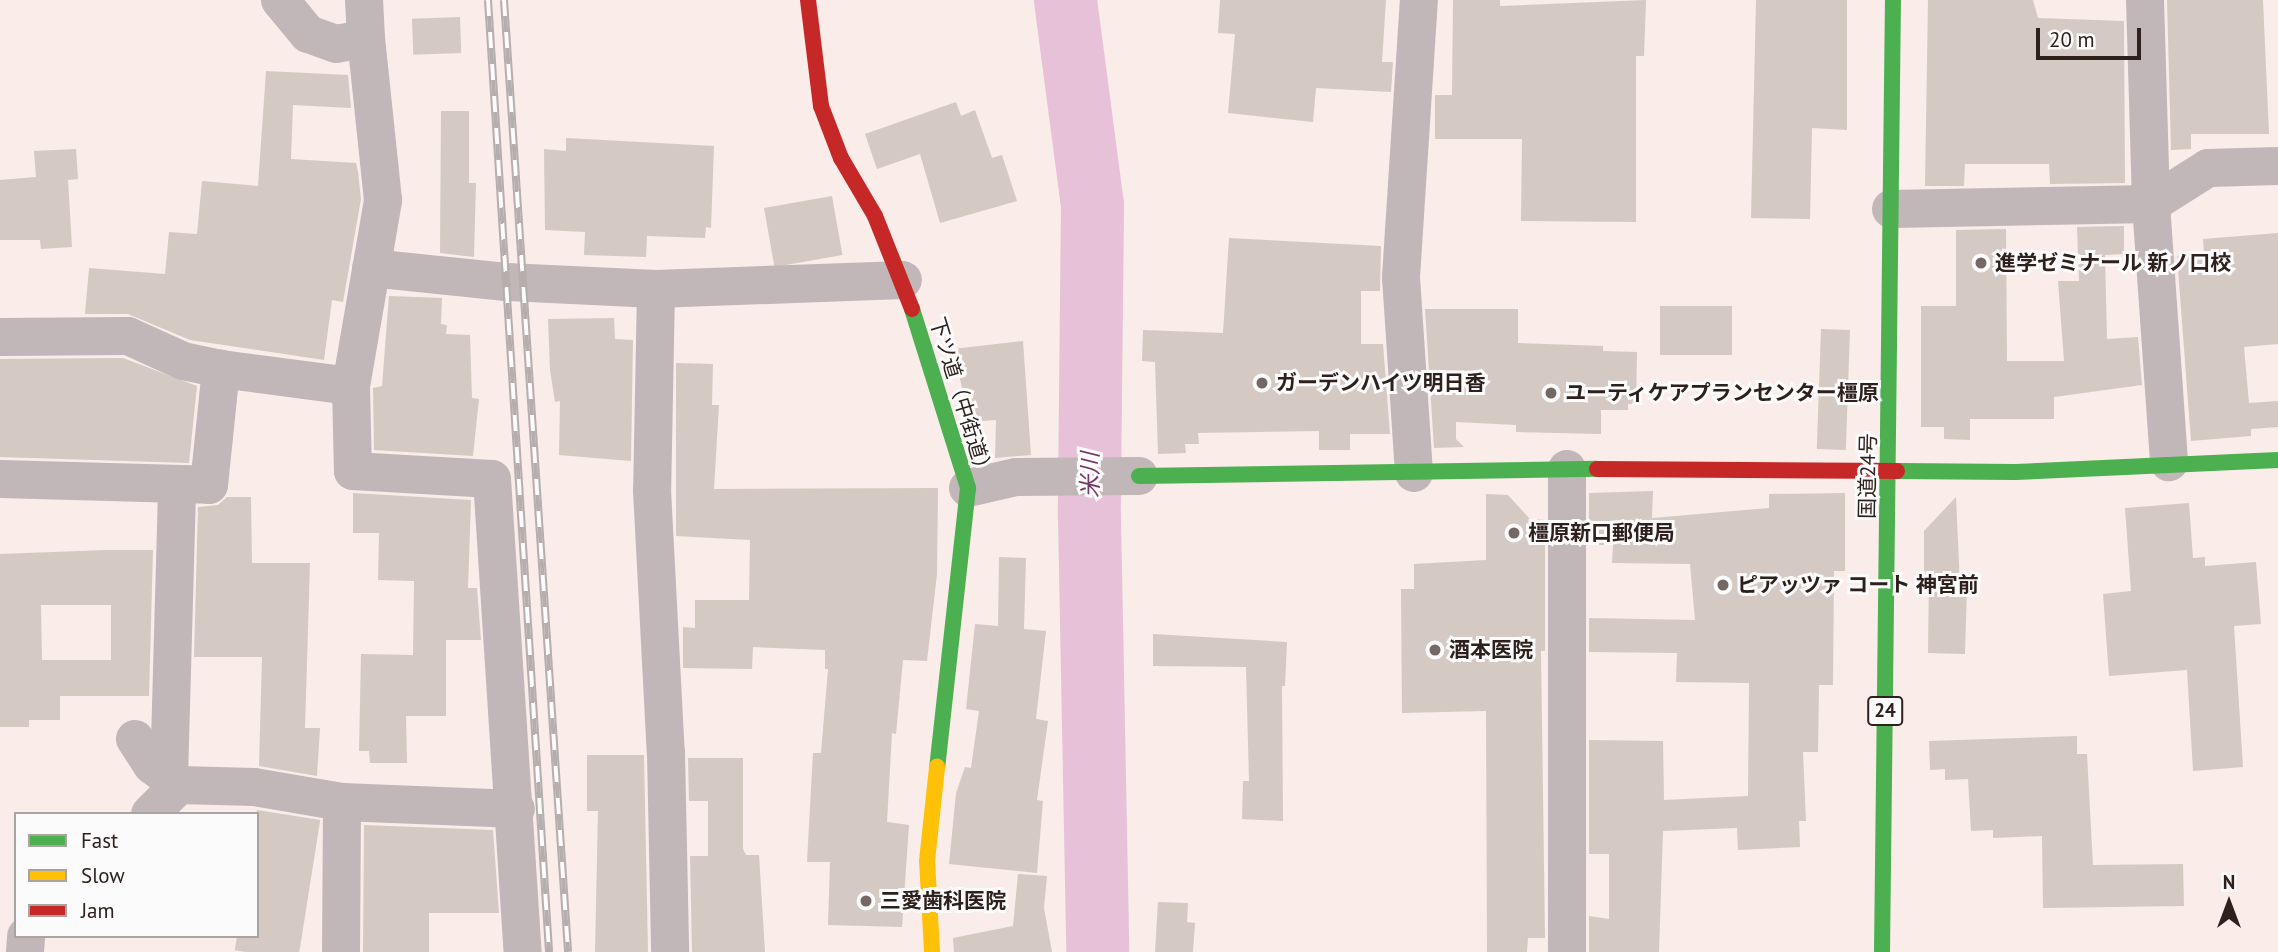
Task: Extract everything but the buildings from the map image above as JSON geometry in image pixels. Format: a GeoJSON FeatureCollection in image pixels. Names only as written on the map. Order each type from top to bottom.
{"type":"FeatureCollection","features":[{"type":"Feature","properties":{"kind":"main road","name":"下ツ道（中街道）"},"geometry":{"type":"LineString","coordinates":[[808,0],[821,106],[841,158],[875,216],[903,280],[968,488],[927,861],[932,952]]}},
{"type":"Feature","properties":{"kind":"main road","name":"国道24号"},"geometry":{"type":"LineString","coordinates":[[1882,952],[1893,0]]}},
{"type":"Feature","properties":{"kind":"main road"},"geometry":{"type":"LineString","coordinates":[[1139,476],[1567,469],[2015,472],[2169,462],[2278,460]]}},
{"type":"Feature","properties":{"kind":"street"},"geometry":{"type":"LineString","coordinates":[[279,0],[308,34],[336,44],[366,39]]}},
{"type":"Feature","properties":{"kind":"street"},"geometry":{"type":"LineString","coordinates":[[364,0],[383,200],[351,386],[353,471],[492,479],[516,809],[523,952]]}},
{"type":"Feature","properties":{"kind":"street"},"geometry":{"type":"LineString","coordinates":[[1414,473],[1401,277],[1419,0]]}},
{"type":"Feature","properties":{"kind":"street"},"geometry":{"type":"LineString","coordinates":[[2145,0],[2151,204],[2169,462]]}},
{"type":"Feature","properties":{"kind":"street"},"geometry":{"type":"LineString","coordinates":[[1891,209],[2151,204],[2208,168],[2278,166]]}},
{"type":"Feature","properties":{"kind":"street"},"geometry":{"type":"LineString","coordinates":[[372,268],[506,282],[656,289],[903,280]]}},
{"type":"Feature","properties":{"kind":"street"},"geometry":{"type":"LineString","coordinates":[[656,289],[652,490],[666,754],[670,952]]}},
{"type":"Feature","properties":{"kind":"street"},"geometry":{"type":"LineString","coordinates":[[0,337],[128,336],[183,361],[221,369],[351,386]]}},
{"type":"Feature","properties":{"kind":"street"},"geometry":{"type":"LineString","coordinates":[[0,479],[209,485],[221,369]]}},
{"type":"Feature","properties":{"kind":"street"},"geometry":{"type":"LineString","coordinates":[[1567,469],[1567,952]]}},
{"type":"Feature","properties":{"kind":"street"},"geometry":{"type":"LineString","coordinates":[[968,488],[1016,477],[1139,476]]}},
{"type":"Feature","properties":{"kind":"street"},"geometry":{"type":"LineString","coordinates":[[152,812],[174,782],[177,484]]}},
{"type":"Feature","properties":{"kind":"street"},"geometry":{"type":"LineString","coordinates":[[135,739],[152,765],[174,782],[254,787],[342,803],[516,809]]}},
{"type":"Feature","properties":{"kind":"street"},"geometry":{"type":"LineString","coordinates":[[341,952],[342,803]]}},
{"type":"Feature","properties":{"kind":"waterway","name":"米川"},"geometry":{"type":"LineString","coordinates":[[1065,0],[1092,205],[1089,517],[1097,952]]}},
{"type":"Feature","properties":{"kind":"railway"},"geometry":{"type":"LineString","coordinates":[[488,0],[549,952]]}},
{"type":"Feature","properties":{"kind":"railway"},"geometry":{"type":"LineString","coordinates":[[504,0],[568,952]]}},
{"type":"Feature","properties":{"kind":"traffic: fast"},"geometry":{"type":"LineString","coordinates":[[1882,952],[1893,0]]}},
{"type":"Feature","properties":{"kind":"traffic: fast"},"geometry":{"type":"LineString","coordinates":[[912,309],[968,488],[937,767]]}},
{"type":"Feature","properties":{"kind":"traffic: fast"},"geometry":{"type":"LineString","coordinates":[[1897,471],[2015,472],[2278,460]]}},
{"type":"Feature","properties":{"kind":"traffic: fast"},"geometry":{"type":"LineString","coordinates":[[1139,476],[1597,469]]}},
{"type":"Feature","properties":{"kind":"traffic: slow"},"geometry":{"type":"LineString","coordinates":[[932,952],[927,861],[937,767]]}},
{"type":"Feature","properties":{"kind":"traffic: jam"},"geometry":{"type":"LineString","coordinates":[[808,0],[821,106],[841,158],[875,216],[912,309]]}},
{"type":"Feature","properties":{"kind":"traffic: jam"},"geometry":{"type":"LineString","coordinates":[[1597,469],[1897,471]]}},
{"type":"Feature","properties":{"kind":"place","name":"進学ゼミナール 新ノ口校"},"geometry":{"type":"Point","coordinates":[1981,263]}},
{"type":"Feature","properties":{"kind":"place","name":"ガーデンハイツ明日香"},"geometry":{"type":"Point","coordinates":[1262,383]}},
{"type":"Feature","properties":{"kind":"place","name":"ユーティケアプランセンター橿原"},"geometry":{"type":"Point","coordinates":[1551,393]}},
{"type":"Feature","properties":{"kind":"place","name":"橿原新口郵便局"},"geometry":{"type":"Point","coordinates":[1514,533]}},
{"type":"Feature","properties":{"kind":"place","name":"ピアッツァ コート 神宮前"},"geometry":{"type":"Point","coordinates":[1723,585]}},
{"type":"Feature","properties":{"kind":"place","name":"酒本医院"},"geometry":{"type":"Point","coordinates":[1435,650]}},
{"type":"Feature","properties":{"kind":"place","name":"三愛歯科医院"},"geometry":{"type":"Point","coordinates":[866,901]}}]}
